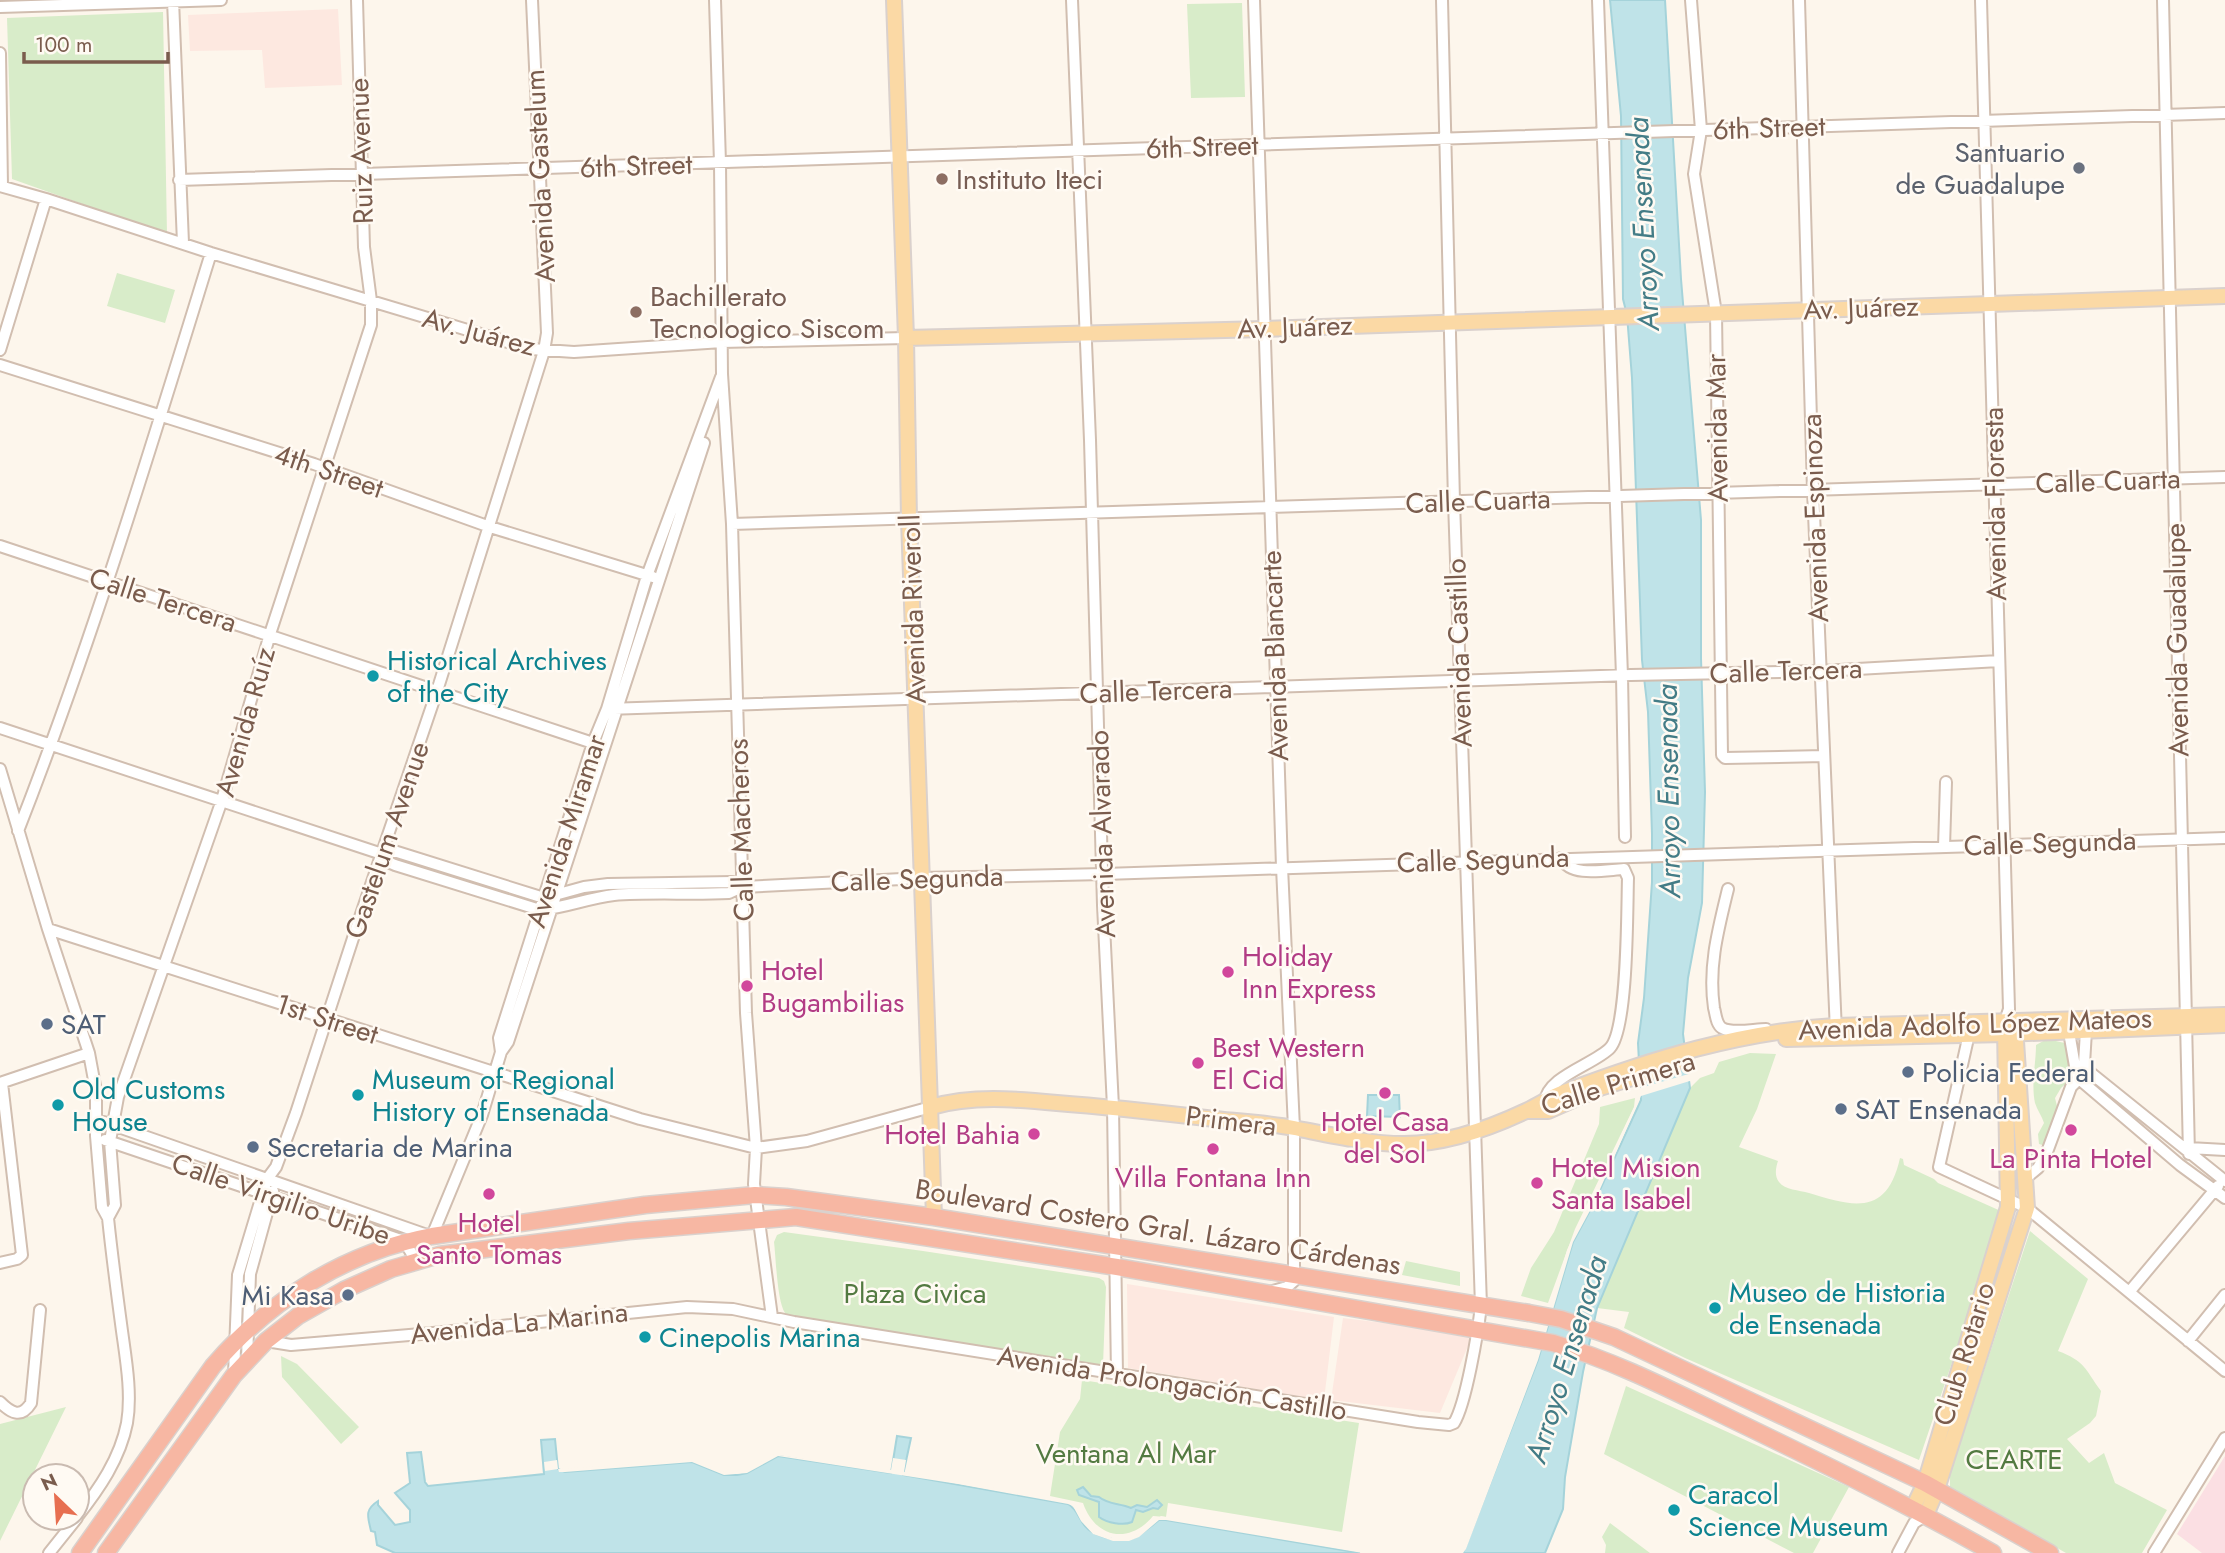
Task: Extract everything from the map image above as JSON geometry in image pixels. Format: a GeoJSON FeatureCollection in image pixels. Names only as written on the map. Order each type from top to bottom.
{"type":"FeatureCollection","features":[{"type":"Feature","properties":{"kind":"highway","name":"Boulevard Costero Gral. Lázaro Cárdenas"},"geometry":{"type":"LineString","coordinates":[[80,1553],[214,1366],[241,1335],[281,1302],[335,1268],[404,1241],[432,1236],[645,1205],[755,1195],[934,1217],[1561,1319],[1614,1337],[1931,1486],[2050,1553]]}},
{"type":"Feature","properties":{"kind":"highway","name":"Boulevard Costero Gral. Lázaro Cárdenas"},"geometry":{"type":"LineString","coordinates":[[106,1553],[247,1359],[298,1315],[344,1290],[391,1269],[439,1255],[629,1231],[796,1217],[1117,1267],[1525,1336],[1606,1360],[1993,1553]]}},
{"type":"Feature","properties":{"kind":"main road","name":"Avenida Riveroll"},"geometry":{"type":"LineString","coordinates":[[894,0],[934,1217]]}},
{"type":"Feature","properties":{"kind":"main road","name":"Av. Juárez"},"geometry":{"type":"LineString","coordinates":[[906,338],[1265,329],[2225,296]]}},
{"type":"Feature","properties":{"kind":"main road","name":"Avenida Adolfo López Mateos"},"geometry":{"type":"LineString","coordinates":[[1836,1031],[1969,1034],[2010,1023],[2069,1032],[2225,1015]]}},
{"type":"Feature","properties":{"kind":"main road","name":"Avenida Adolfo López Mateos"},"geometry":{"type":"LineString","coordinates":[[1836,1031],[2010,1023],[2186,1021],[2225,1025]]}},
{"type":"Feature","properties":{"kind":"main road","name":"Avenida Floresta"},"geometry":{"type":"LineString","coordinates":[[2010,1023],[2024,1145],[2027,1208]]}},
{"type":"Feature","properties":{"kind":"main road","name":"Avenida Floresta"},"geometry":{"type":"LineString","coordinates":[[2008,1198],[2010,1023]]}},
{"type":"Feature","properties":{"kind":"main road","name":"Calle Primera"},"geometry":{"type":"LineString","coordinates":[[1527,1111],[1617,1077],[1719,1046],[1774,1036],[1836,1031]]}},
{"type":"Feature","properties":{"kind":"main road","name":"Primera"},"geometry":{"type":"LineString","coordinates":[[931,1107],[952,1100],[984,1099],[1114,1107],[1407,1144],[1439,1140],[1527,1111]]}},
{"type":"Feature","properties":{"kind":"main road","name":"Club Rotario"},"geometry":{"type":"LineString","coordinates":[[1931,1486],[2008,1207],[2008,1198]]}},
{"type":"Feature","properties":{"kind":"main road","name":"Club Rotario"},"geometry":{"type":"LineString","coordinates":[[1918,1515],[1931,1486],[2027,1208]]}},
{"type":"Feature","properties":{"kind":"street"},"geometry":{"type":"LineString","coordinates":[[0,7],[221,0]]}},
{"type":"Feature","properties":{"kind":"street","name":"Ruiz Avenue"},"geometry":{"type":"LineString","coordinates":[[357,0],[364,247],[371,301]]}},
{"type":"Feature","properties":{"kind":"street","name":"Avenida Gastelum"},"geometry":{"type":"LineString","coordinates":[[532,0],[547,333],[544,351]]}},
{"type":"Feature","properties":{"kind":"street"},"geometry":{"type":"LineString","coordinates":[[715,0],[722,342]]}},
{"type":"Feature","properties":{"kind":"street","name":"Avenida Alvarado"},"geometry":{"type":"LineString","coordinates":[[1072,0],[1080,151],[1114,1107],[1117,1374]]}},
{"type":"Feature","properties":{"kind":"street","name":"Avenida Blancarte"},"geometry":{"type":"LineString","coordinates":[[1254,0],[1282,867],[1294,1128],[1295,1274]]}},
{"type":"Feature","properties":{"kind":"street","name":"Avenida Castillo"},"geometry":{"type":"LineString","coordinates":[[1442,0],[1454,502],[1481,1306]]}},
{"type":"Feature","properties":{"kind":"street"},"geometry":{"type":"LineString","coordinates":[[1598,0],[1605,133],[1608,316],[1620,495],[1627,675],[1625,837]]}},
{"type":"Feature","properties":{"kind":"street","name":"Avenida Mar"},"geometry":{"type":"LineString","coordinates":[[1691,0],[1697,130],[1694,174],[1716,313],[1718,673],[1723,758],[1824,756]]}},
{"type":"Feature","properties":{"kind":"street","name":"Avenida Espinoza"},"geometry":{"type":"LineString","coordinates":[[1799,0],[1813,490],[1836,1031]]}},
{"type":"Feature","properties":{"kind":"street","name":"Avenida Floresta"},"geometry":{"type":"LineString","coordinates":[[1981,0],[2010,1023]]}},
{"type":"Feature","properties":{"kind":"street","name":"Avenida Guadalupe"},"geometry":{"type":"LineString","coordinates":[[2163,0],[2189,1151]]}},
{"type":"Feature","properties":{"kind":"street"},"geometry":{"type":"LineString","coordinates":[[0,53],[1,186],[183,243],[173,1]]}},
{"type":"Feature","properties":{"kind":"street","name":"6th Street"},"geometry":{"type":"LineString","coordinates":[[179,180],[2225,113]]}},
{"type":"Feature","properties":{"kind":"street"},"geometry":{"type":"LineString","coordinates":[[0,350],[46,199]]}},
{"type":"Feature","properties":{"kind":"street","name":"Av. Juárez"},"geometry":{"type":"LineString","coordinates":[[183,243],[512,345],[544,351],[574,352],[722,342],[906,338]]}},
{"type":"Feature","properties":{"kind":"street"},"geometry":{"type":"LineString","coordinates":[[18,831],[52,745],[211,253]]}},
{"type":"Feature","properties":{"kind":"street","name":"Avenida Ruíz"},"geometry":{"type":"LineString","coordinates":[[108,1218],[115,1205],[110,1142],[111,1124],[118,1097],[222,800],[270,635],[371,325],[371,301]]}},
{"type":"Feature","properties":{"kind":"street","name":"Calle Macheros"},"geometry":{"type":"LineString","coordinates":[[722,342],[738,705],[736,887],[756,1148],[755,1195],[772,1317]]}},
{"type":"Feature","properties":{"kind":"street","name":"Gastelum Avenue"},"geometry":{"type":"LineString","coordinates":[[268,1194],[437,691],[544,351]]}},
{"type":"Feature","properties":{"kind":"street","name":"4th Street"},"geometry":{"type":"LineString","coordinates":[[0,365],[324,468],[489,527],[653,577]]}},
{"type":"Feature","properties":{"kind":"street","name":"Avenida Miramar"},"geometry":{"type":"LineString","coordinates":[[432,1236],[470,1147],[558,895],[605,747],[612,708],[653,577],[722,374]]}},
{"type":"Feature","properties":{"kind":"street"},"geometry":{"type":"LineString","coordinates":[[700,442],[727,446]]}},
{"type":"Feature","properties":{"kind":"street","name":"Calle Cuarta"},"geometry":{"type":"LineString","coordinates":[[732,524],[2225,477]]}},
{"type":"Feature","properties":{"kind":"street","name":"Calle Tercera"},"geometry":{"type":"LineString","coordinates":[[0,546],[605,747]]}},
{"type":"Feature","properties":{"kind":"street","name":"Calle Tercera"},"geometry":{"type":"LineString","coordinates":[[612,708],[1822,671],[1998,661]]}},
{"type":"Feature","properties":{"kind":"street","name":"Avenida Miramar"},"geometry":{"type":"LineString","coordinates":[[501,1052],[499,1038],[593,743],[612,708]]}},
{"type":"Feature","properties":{"kind":"street","name":"Calle Segunda"},"geometry":{"type":"LineString","coordinates":[[0,728],[382,854],[393,864],[540,910],[553,909],[588,898],[618,895],[922,877],[1104,874],[1566,857],[2225,838]]}},
{"type":"Feature","properties":{"kind":"street"},"geometry":{"type":"LineString","coordinates":[[0,769],[89,1053],[96,1091],[96,1136],[102,1207],[108,1218],[125,1352],[128,1401],[127,1421],[116,1459],[91,1500]]}},
{"type":"Feature","properties":{"kind":"street"},"geometry":{"type":"LineString","coordinates":[[1944,847],[1945,782]]}},
{"type":"Feature","properties":{"kind":"street","name":"Calle Segunda"},"geometry":{"type":"LineString","coordinates":[[382,854],[394,851],[544,898],[584,887],[608,884],[736,887]]}},
{"type":"Feature","properties":{"kind":"street"},"geometry":{"type":"LineString","coordinates":[[1546,1106],[1547,1092],[1564,1077],[1610,1048],[1621,1022],[1627,872],[1624,869],[1581,871],[1564,864],[1566,857]]}},
{"type":"Feature","properties":{"kind":"street"},"geometry":{"type":"LineString","coordinates":[[1728,890],[1713,952],[1711,986],[1719,1025],[1728,1030],[1768,1029],[1774,1036]]}},
{"type":"Feature","properties":{"kind":"street","name":"1st Street"},"geometry":{"type":"LineString","coordinates":[[48,929],[640,1119],[756,1148],[807,1141],[931,1107]]}},
{"type":"Feature","properties":{"kind":"street"},"geometry":{"type":"LineString","coordinates":[[2086,1031],[2084,1064],[2087,1070],[2224,1181],[2130,1291]]}},
{"type":"Feature","properties":{"kind":"street"},"geometry":{"type":"LineString","coordinates":[[2069,1032],[2079,1079],[2225,1198]]}},
{"type":"Feature","properties":{"kind":"street"},"geometry":{"type":"LineString","coordinates":[[1969,1034],[1939,1167],[2027,1208],[2225,1371]]}},
{"type":"Feature","properties":{"kind":"street"},"geometry":{"type":"LineString","coordinates":[[0,1263],[22,1255],[1,1083],[89,1053]]}},
{"type":"Feature","properties":{"kind":"street"},"geometry":{"type":"LineString","coordinates":[[2026,1178],[2038,1168],[2047,1152],[2071,1087],[2079,1079]]}},
{"type":"Feature","properties":{"kind":"street","name":"Calle Virgilio Uribe"},"geometry":{"type":"LineString","coordinates":[[96,1121],[432,1236],[439,1255]]}},
{"type":"Feature","properties":{"kind":"street","name":"Calle Virgilio Uribe"},"geometry":{"type":"LineString","coordinates":[[96,1136],[404,1241],[417,1262]]}},
{"type":"Feature","properties":{"kind":"street"},"geometry":{"type":"LineString","coordinates":[[2024,1145],[2047,1152]]}},
{"type":"Feature","properties":{"kind":"street"},"geometry":{"type":"LineString","coordinates":[[2189,1151],[2225,1150]]}},
{"type":"Feature","properties":{"kind":"street"},"geometry":{"type":"LineString","coordinates":[[2180,1164],[2189,1151]]}},
{"type":"Feature","properties":{"kind":"street"},"geometry":{"type":"LineString","coordinates":[[234,1376],[250,1275],[268,1194]]}},
{"type":"Feature","properties":{"kind":"street"},"geometry":{"type":"LineString","coordinates":[[247,1359],[241,1335],[238,1275],[268,1194]]}},
{"type":"Feature","properties":{"kind":"street"},"geometry":{"type":"LineString","coordinates":[[1265,1293],[1291,1284],[1295,1274]]}},
{"type":"Feature","properties":{"kind":"street"},"geometry":{"type":"LineString","coordinates":[[238,1275],[250,1275]]}},
{"type":"Feature","properties":{"kind":"street"},"geometry":{"type":"LineString","coordinates":[[2188,1341],[2225,1295]]}},
{"type":"Feature","properties":{"kind":"street","name":"Avenida Prolongación Castillo"},"geometry":{"type":"LineString","coordinates":[[772,1317],[1418,1422],[1449,1424],[1456,1419],[1481,1306]]}},
{"type":"Feature","properties":{"kind":"street","name":"Avenida La Marina"},"geometry":{"type":"LineString","coordinates":[[266,1341],[291,1345],[687,1307],[733,1309],[772,1317]]}},
{"type":"Feature","properties":{"kind":"street"},"geometry":{"type":"LineString","coordinates":[[0,1402],[10,1411],[22,1413],[30,1403],[40,1310]]}},
{"type":"Feature","properties":{"kind":"street"},"geometry":{"type":"LineString","coordinates":[[2154,1553],[2225,1438]]}},
{"type":"Feature","properties":{"kind":"street"},"geometry":{"type":"LineString","coordinates":[[1898,1553],[1918,1515]]}},
{"type":"Feature","properties":{"kind":"street"},"geometry":{"type":"LineString","coordinates":[[49,1553],[66,1532]]}},
{"type":"Feature","properties":{"kind":"shaded area"},"geometry":{"type":"Polygon","coordinates":[[[338,9],[342,85],[265,88],[262,50],[190,51],[188,15],[338,9]]]}},
{"type":"Feature","properties":{"kind":"shaded area"},"geometry":{"type":"Polygon","coordinates":[[[1127,1284],[1334,1317],[1324,1400],[1128,1368],[1127,1284]]]}},
{"type":"Feature","properties":{"kind":"shaded area"},"geometry":{"type":"Polygon","coordinates":[[[1343,1318],[1473,1334],[1440,1413],[1331,1400],[1343,1318]]]}},
{"type":"Feature","properties":{"kind":"shaded area"},"geometry":{"type":"Polygon","coordinates":[[[2225,1456],[2225,1553],[2202,1553],[2177,1534],[2225,1456]]]}},
{"type":"Feature","properties":{"kind":"green space"},"geometry":{"type":"Polygon","coordinates":[[[1242,3],[1245,97],[1191,98],[1187,4],[1242,3]]]}},
{"type":"Feature","properties":{"kind":"green space"},"geometry":{"type":"Polygon","coordinates":[[[163,12],[167,234],[12,179],[7,18],[163,12]]]}},
{"type":"Feature","properties":{"kind":"green space"},"geometry":{"type":"Polygon","coordinates":[[[117,273],[175,290],[165,323],[107,306],[117,273]]]}},
{"type":"Feature","properties":{"kind":"green space"},"geometry":{"type":"Polygon","coordinates":[[[2047,1039],[2069,1044],[2070,1080],[2055,1098],[2058,1110],[2046,1146],[2039,1144],[2038,1134],[2044,1123],[2035,1103],[2033,1089],[2036,1045],[2047,1039]]]}},
{"type":"Feature","properties":{"kind":"green space"},"geometry":{"type":"Polygon","coordinates":[[[1750,1053],[1776,1054],[1757,1109],[1739,1147],[1778,1161],[1776,1177],[1785,1187],[1840,1202],[1867,1202],[1887,1190],[1900,1158],[1903,1159],[1904,1165],[1938,1183],[2003,1212],[1919,1460],[1685,1358],[1624,1328],[1629,1312],[1597,1308],[1690,1088],[1700,1078],[1714,1073],[1719,1062],[1750,1053]]]}},
{"type":"Feature","properties":{"kind":"green space"},"geometry":{"type":"Polygon","coordinates":[[[1635,1098],[1634,1107],[1575,1229],[1548,1303],[1521,1296],[1531,1268],[1554,1232],[1599,1124],[1600,1107],[1635,1098]]]}},
{"type":"Feature","properties":{"kind":"green space","name":"CEARTE"},"geometry":{"type":"Polygon","coordinates":[[[2030,1231],[2088,1279],[2058,1351],[2079,1362],[2101,1391],[2096,1416],[2067,1439],[2089,1463],[2104,1453],[2115,1483],[2167,1510],[2142,1553],[2066,1553],[1950,1487],[1950,1474],[2030,1231]]]}},
{"type":"Feature","properties":{"kind":"green space","name":"Plaza Civica"},"geometry":{"type":"Polygon","coordinates":[[[784,1232],[1099,1278],[1104,1281],[1106,1287],[1103,1365],[794,1320],[782,1307],[777,1279],[774,1242],[777,1235],[784,1232]]]}},
{"type":"Feature","properties":{"kind":"green space"},"geometry":{"type":"Polygon","coordinates":[[[1406,1261],[1460,1272],[1460,1286],[1402,1275],[1406,1261]]]}},
{"type":"Feature","properties":{"kind":"green space"},"geometry":{"type":"Polygon","coordinates":[[[281,1356],[297,1364],[359,1427],[341,1444],[282,1377],[281,1356]]]}},
{"type":"Feature","properties":{"kind":"green space","name":"Ventana Al Mar"},"geometry":{"type":"Polygon","coordinates":[[[1082,1380],[1359,1423],[1342,1532],[1168,1503],[1166,1517],[1153,1516],[1134,1531],[1114,1534],[1104,1530],[1088,1515],[1083,1503],[1050,1496],[1060,1432],[1080,1399],[1082,1380]]]}},
{"type":"Feature","properties":{"kind":"green space"},"geometry":{"type":"Polygon","coordinates":[[[1626,1386],[1849,1487],[1813,1553],[1794,1553],[1604,1454],[1626,1386]]]}},
{"type":"Feature","properties":{"kind":"green space"},"geometry":{"type":"Polygon","coordinates":[[[66,1407],[39,1462],[21,1462],[21,1498],[0,1541],[0,1424],[66,1407]]]}},
{"type":"Feature","properties":{"kind":"green space"},"geometry":{"type":"Polygon","coordinates":[[[1610,1523],[1650,1553],[1605,1553],[1606,1545],[1602,1537],[1610,1523]]]}},
{"type":"Feature","properties":{"kind":"water","name":"Arroyo Ensenada"},"geometry":{"type":"Polygon","coordinates":[[[1610,0],[1665,0],[1681,279],[1701,520],[1705,792],[1702,903],[1688,978],[1683,1034],[1690,1088],[1597,1308],[1565,1477],[1563,1509],[1545,1553],[1463,1553],[1538,1360],[1573,1242],[1641,1100],[1638,1043],[1652,882],[1652,834],[1648,712],[1642,660],[1632,378],[1627,315],[1623,299],[1621,116],[1610,0]]]}},
{"type":"Feature","properties":{"kind":"water"},"geometry":{"type":"Polygon","coordinates":[[[1368,1095],[1399,1095],[1400,1117],[1367,1116],[1368,1095]]]}},
{"type":"Feature","properties":{"kind":"water"},"geometry":{"type":"Polygon","coordinates":[[[897,1436],[911,1438],[903,1475],[1068,1504],[1087,1528],[1104,1537],[1121,1540],[1134,1538],[1159,1520],[1166,1520],[1360,1553],[395,1553],[377,1545],[375,1532],[371,1531],[368,1518],[369,1511],[378,1501],[378,1505],[395,1525],[410,1522],[410,1510],[395,1493],[410,1483],[407,1453],[421,1452],[425,1482],[428,1486],[544,1474],[541,1440],[555,1439],[558,1469],[565,1472],[692,1462],[724,1475],[737,1475],[747,1473],[778,1456],[891,1473],[897,1436]]]}},
{"type":"Feature","properties":{"kind":"water"},"geometry":{"type":"Polygon","coordinates":[[[1083,1487],[1091,1496],[1131,1508],[1137,1505],[1147,1507],[1157,1500],[1162,1505],[1158,1509],[1143,1512],[1136,1510],[1132,1522],[1111,1522],[1099,1517],[1099,1502],[1079,1495],[1077,1490],[1083,1487]]]}},
{"type":"Feature","properties":{"kind":"pier"},"geometry":{"type":"Polygon","coordinates":[[[1692,1073],[1693,1080],[1641,1096],[1593,1205],[1573,1242],[1538,1360],[1466,1549],[1460,1553],[1535,1359],[1567,1250],[1638,1099],[1637,1089],[1692,1073]]]}},
{"type":"Feature","properties":{"kind":"pier"},"geometry":{"type":"Polygon","coordinates":[[[772,1454],[891,1470],[893,1458],[906,1460],[904,1472],[1070,1501],[1095,1531],[1113,1538],[1137,1534],[1161,1516],[1360,1550],[1363,1553],[1166,1520],[1159,1520],[1139,1537],[1129,1541],[1113,1541],[1093,1534],[1081,1521],[1073,1506],[1068,1504],[778,1456],[747,1473],[724,1475],[692,1462],[565,1472],[559,1472],[558,1469],[693,1460],[719,1471],[734,1473],[750,1469],[772,1454]]]}},
{"type":"Feature","properties":{"kind":"pier"},"geometry":{"type":"Polygon","coordinates":[[[557,1460],[558,1469],[545,1471],[544,1462],[557,1460]]]}},
{"type":"Feature","properties":{"kind":"place","name":"Santuario de Guadalupe"},"geometry":{"type":"Point","coordinates":[2079,168]}},
{"type":"Feature","properties":{"kind":"place","name":"Instituto Iteci"},"geometry":{"type":"Point","coordinates":[942,179]}},
{"type":"Feature","properties":{"kind":"place","name":"Bachillerato Tecnologico Siscom"},"geometry":{"type":"Point","coordinates":[636,312]}},
{"type":"Feature","properties":{"kind":"place","name":"Historical Archives of the City"},"geometry":{"type":"Point","coordinates":[373,676]}},
{"type":"Feature","properties":{"kind":"place","name":"Holiday Inn Express"},"geometry":{"type":"Point","coordinates":[1228,972]}},
{"type":"Feature","properties":{"kind":"place","name":"Hotel Bugambilias"},"geometry":{"type":"Point","coordinates":[747,986]}},
{"type":"Feature","properties":{"kind":"place","name":"SAT"},"geometry":{"type":"Point","coordinates":[47,1024]}},
{"type":"Feature","properties":{"kind":"place","name":"Best Western El Cid"},"geometry":{"type":"Point","coordinates":[1198,1063]}},
{"type":"Feature","properties":{"kind":"place","name":"Policia Federal"},"geometry":{"type":"Point","coordinates":[1908,1072]}},
{"type":"Feature","properties":{"kind":"place","name":"Hotel Casa del Sol"},"geometry":{"type":"Point","coordinates":[1385,1093]}},
{"type":"Feature","properties":{"kind":"place","name":"Museum of Regional History of Ensenada"},"geometry":{"type":"Point","coordinates":[358,1095]}},
{"type":"Feature","properties":{"kind":"place","name":"Old Customs House"},"geometry":{"type":"Point","coordinates":[58,1105]}},
{"type":"Feature","properties":{"kind":"place","name":"SAT Ensenada"},"geometry":{"type":"Point","coordinates":[1841,1109]}},
{"type":"Feature","properties":{"kind":"place","name":"La Pinta Hotel"},"geometry":{"type":"Point","coordinates":[2071,1130]}},
{"type":"Feature","properties":{"kind":"place","name":"Hotel Bahia"},"geometry":{"type":"Point","coordinates":[1034,1134]}},
{"type":"Feature","properties":{"kind":"place","name":"Secretaria de Marina"},"geometry":{"type":"Point","coordinates":[253,1147]}},
{"type":"Feature","properties":{"kind":"place","name":"Villa Fontana Inn"},"geometry":{"type":"Point","coordinates":[1213,1149]}},
{"type":"Feature","properties":{"kind":"place","name":"Hotel Mision Santa Isabel"},"geometry":{"type":"Point","coordinates":[1537,1183]}},
{"type":"Feature","properties":{"kind":"place","name":"Hotel Santo Tomas"},"geometry":{"type":"Point","coordinates":[489,1194]}},
{"type":"Feature","properties":{"kind":"place","name":"Mi Kasa"},"geometry":{"type":"Point","coordinates":[348,1295]}},
{"type":"Feature","properties":{"kind":"place","name":"Museo de Historia de Ensenada"},"geometry":{"type":"Point","coordinates":[1715,1308]}},
{"type":"Feature","properties":{"kind":"place","name":"Cinepolis Marina"},"geometry":{"type":"Point","coordinates":[645,1337]}},
{"type":"Feature","properties":{"kind":"place","name":"Caracol Science Museum"},"geometry":{"type":"Point","coordinates":[1674,1510]}}]}
